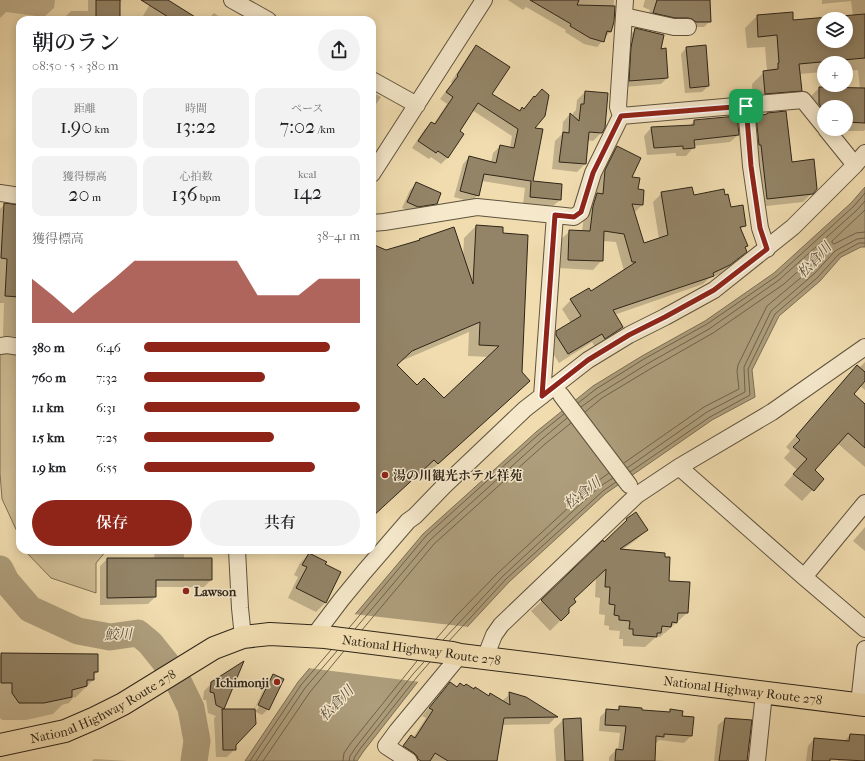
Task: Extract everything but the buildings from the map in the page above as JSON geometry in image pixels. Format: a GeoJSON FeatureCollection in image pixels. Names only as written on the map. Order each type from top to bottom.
{"type":"FeatureCollection","features":[{"type":"Feature","properties":{"kind":"highway","name":"National Highway Route 278"},"geometry":{"type":"LineString","coordinates":[[0,746],[65,731],[123,704],[214,648],[243,637],[270,634],[319,637],[862,705]]}},
{"type":"Feature","properties":{"kind":"street"},"geometry":{"type":"LineString","coordinates":[[232,0],[261,16]]}},
{"type":"Feature","properties":{"kind":"street"},"geometry":{"type":"LineString","coordinates":[[376,168],[484,0]]}},
{"type":"Feature","properties":{"kind":"street"},"geometry":{"type":"LineString","coordinates":[[376,223],[477,207],[574,217],[581,212],[593,173],[621,116],[618,107],[625,0]]}},
{"type":"Feature","properties":{"kind":"street"},"geometry":{"type":"LineString","coordinates":[[624,16],[674,27],[688,27]]}},
{"type":"Feature","properties":{"kind":"street"},"geometry":{"type":"LineString","coordinates":[[376,82],[417,105]]}},
{"type":"Feature","properties":{"kind":"street"},"geometry":{"type":"LineString","coordinates":[[621,116],[803,100],[817,117]]}},
{"type":"Feature","properties":{"kind":"street"},"geometry":{"type":"LineString","coordinates":[[746,106],[751,166],[760,228],[767,249]]}},
{"type":"Feature","properties":{"kind":"street"},"geometry":{"type":"LineString","coordinates":[[319,637],[341,600],[408,521],[415,516],[449,481],[525,409],[588,360],[629,335],[714,290],[793,227],[860,159],[834,136]]}},
{"type":"Feature","properties":{"kind":"street"},"geometry":{"type":"LineString","coordinates":[[0,194],[16,196]]}},
{"type":"Feature","properties":{"kind":"street"},"geometry":{"type":"LineString","coordinates":[[542,396],[555,215]]}},
{"type":"Feature","properties":{"kind":"street"},"geometry":{"type":"LineString","coordinates":[[0,346],[7,345],[16,347]]}},
{"type":"Feature","properties":{"kind":"street"},"geometry":{"type":"LineString","coordinates":[[485,658],[494,636],[501,625],[637,495],[679,467],[772,412],[865,347]]}},
{"type":"Feature","properties":{"kind":"street"},"geometry":{"type":"LineString","coordinates":[[562,398],[628,484]]}},
{"type":"Feature","properties":{"kind":"street"},"geometry":{"type":"LineString","coordinates":[[679,467],[865,629]]}},
{"type":"Feature","properties":{"kind":"street"},"geometry":{"type":"LineString","coordinates":[[804,576],[865,503]]}},
{"type":"Feature","properties":{"kind":"street"},"geometry":{"type":"LineString","coordinates":[[237,554],[243,637]]}},
{"type":"Feature","properties":{"kind":"street"},"geometry":{"type":"LineString","coordinates":[[862,705],[865,649]]}},
{"type":"Feature","properties":{"kind":"street"},"geometry":{"type":"LineString","coordinates":[[409,761],[386,746],[456,654]]}},
{"type":"Feature","properties":{"kind":"street"},"geometry":{"type":"LineString","coordinates":[[757,761],[764,693]]}},
{"type":"Feature","properties":{"kind":"shaded area"},"geometry":{"type":"Polygon","coordinates":[[[11,353],[16,355],[16,529],[2,499],[0,473],[0,354],[11,353]]]}},
{"type":"Feature","properties":{"kind":"shaded area"},"geometry":{"type":"Polygon","coordinates":[[[28,554],[104,554],[96,563],[96,593],[51,578],[28,554]]]}},
{"type":"Feature","properties":{"kind":"water","name":"松倉川"},"geometry":{"type":"Polygon","coordinates":[[[865,187],[865,247],[861,247],[841,257],[820,281],[779,316],[752,370],[755,397],[712,420],[605,494],[509,582],[467,627],[420,679],[357,761],[245,761],[298,682],[423,534],[536,432],[593,386],[642,356],[705,321],[774,273],[851,203],[865,187]]]}},
{"type":"Feature","properties":{"kind":"pier"},"geometry":{"type":"Polygon","coordinates":[[[353,614],[469,627],[420,682],[308,668],[353,614]]]}},
{"type":"Feature","properties":{"kind":"waterway","name":"鮫川"},"geometry":{"type":"LineString","coordinates":[[0,569],[6,581],[30,609],[78,631],[110,637],[138,633],[150,643],[174,673],[191,708],[197,741],[194,761]]}},
{"type":"Feature","properties":{"kind":"place","name":"湯の川観光ホテル祥苑"},"geometry":{"type":"Point","coordinates":[385,475]}},
{"type":"Feature","properties":{"kind":"place","name":"Lawson"},"geometry":{"type":"Point","coordinates":[186,591]}},
{"type":"Feature","properties":{"kind":"place","name":"Ichimonji"},"geometry":{"type":"Point","coordinates":[277,682]}},
{"type":"Feature","properties":{"kind":"route"},"geometry":{"type":"LineString","coordinates":[[746,106],[751,166],[760,228],[767,249],[714,290],[629,335],[588,360],[542,396],[555,215],[574,217],[581,212],[593,173],[621,116],[746,106]]}}]}
